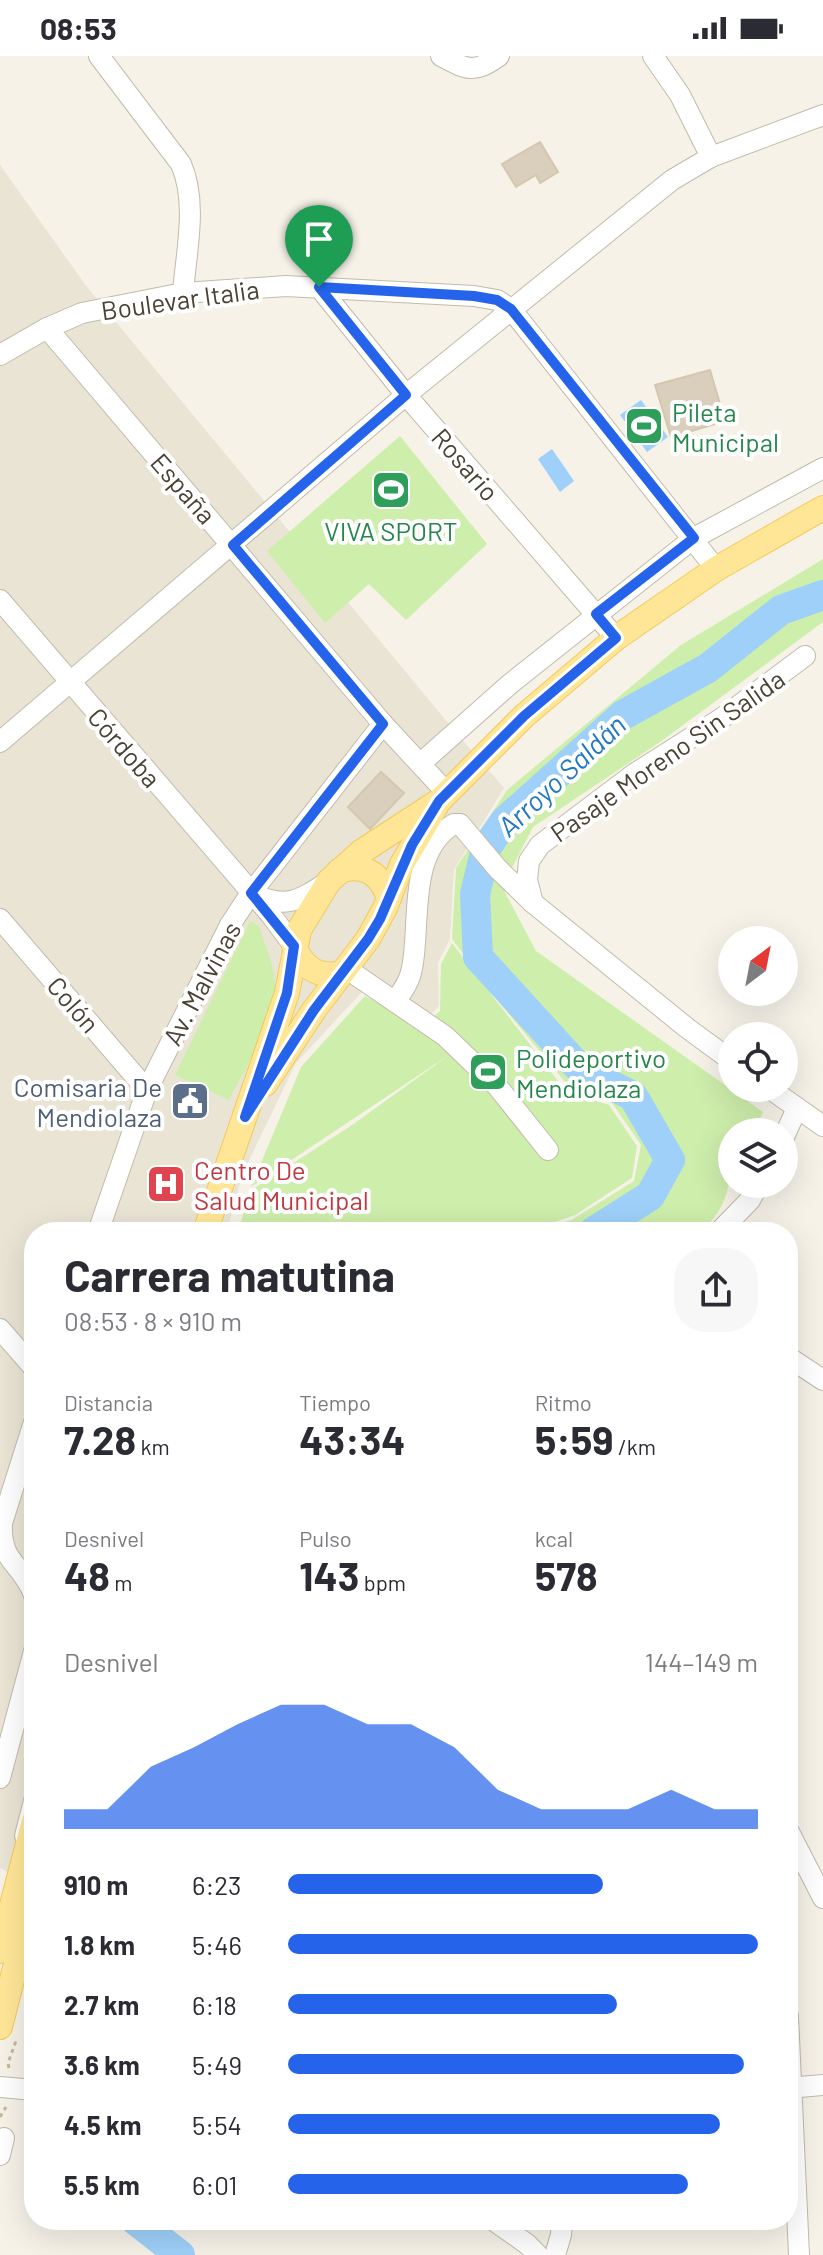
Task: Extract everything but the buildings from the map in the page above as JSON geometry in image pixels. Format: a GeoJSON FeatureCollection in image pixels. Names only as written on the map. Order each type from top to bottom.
{"type":"FeatureCollection","features":[{"type":"Feature","properties":{"kind":"main road"},"geometry":{"type":"LineString","coordinates":[[208,1222],[287,993],[294,946],[303,922],[334,876],[385,835],[443,797],[524,716],[616,638],[716,569],[823,508]]}},
{"type":"Feature","properties":{"kind":"main road"},"geometry":{"type":"LineString","coordinates":[[245,1117],[380,919],[412,845],[443,797]]}},
{"type":"Feature","properties":{"kind":"main road"},"geometry":{"type":"LineString","coordinates":[[334,876],[351,867],[371,872],[379,879],[389,898]]}},
{"type":"Feature","properties":{"kind":"main road"},"geometry":{"type":"LineString","coordinates":[[294,946],[303,963],[311,970],[329,975],[343,972]]}},
{"type":"Feature","properties":{"kind":"main road"},"geometry":{"type":"LineString","coordinates":[[0,1951],[24,1861]]}},
{"type":"Feature","properties":{"kind":"main road"},"geometry":{"type":"LineString","coordinates":[[8,2032],[24,1946]]}},
{"type":"Feature","properties":{"kind":"street"},"geometry":{"type":"LineString","coordinates":[[99,56],[181,164],[188,179],[190,196],[183,293]]}},
{"type":"Feature","properties":{"kind":"street"},"geometry":{"type":"LineString","coordinates":[[441,56],[461,67],[476,69],[499,56]]}},
{"type":"Feature","properties":{"kind":"street"},"geometry":{"type":"LineString","coordinates":[[653,56],[680,95],[711,157]]}},
{"type":"Feature","properties":{"kind":"street"},"geometry":{"type":"LineString","coordinates":[[0,742],[406,395],[672,180],[711,157],[823,115]]}},
{"type":"Feature","properties":{"kind":"street","name":"Boulevar Italia"},"geometry":{"type":"LineString","coordinates":[[0,355],[47,328],[82,313],[183,293],[286,286],[319,287],[474,296],[497,300],[511,309]]}},
{"type":"Feature","properties":{"kind":"street","name":"Rosario"},"geometry":{"type":"LineString","coordinates":[[319,287],[406,395],[616,638]]}},
{"type":"Feature","properties":{"kind":"street"},"geometry":{"type":"LineString","coordinates":[[511,309],[716,569]]}},
{"type":"Feature","properties":{"kind":"street","name":"España"},"geometry":{"type":"LineString","coordinates":[[47,328],[383,724],[421,763],[443,797]]}},
{"type":"Feature","properties":{"kind":"street"},"geometry":{"type":"LineString","coordinates":[[421,763],[510,684],[694,538],[823,468]]}},
{"type":"Feature","properties":{"kind":"street","name":"Córdoba"},"geometry":{"type":"LineString","coordinates":[[0,600],[294,946]]}},
{"type":"Feature","properties":{"kind":"street","name":"Pasaje Moreno Sin Salida"},"geometry":{"type":"LineString","coordinates":[[533,903],[527,880],[529,861],[540,845],[634,774],[722,718],[805,656]]}},
{"type":"Feature","properties":{"kind":"street","name":"Av. Malvinas"},"geometry":{"type":"LineString","coordinates":[[101,1222],[147,1090],[230,925],[251,893],[383,724]]}},
{"type":"Feature","properties":{"kind":"street"},"geometry":{"type":"LineString","coordinates":[[395,1001],[405,988],[413,968],[419,887],[431,851],[441,835],[454,824],[460,824],[498,869],[533,903],[718,1050]]}},
{"type":"Feature","properties":{"kind":"street"},"geometry":{"type":"LineString","coordinates":[[251,893],[269,901],[294,902],[334,876]]}},
{"type":"Feature","properties":{"kind":"street","name":"Colón"},"geometry":{"type":"LineString","coordinates":[[0,919],[147,1090]]}},
{"type":"Feature","properties":{"kind":"street"},"geometry":{"type":"LineString","coordinates":[[343,972],[395,1001],[445,1036],[487,1076],[548,1150]]}},
{"type":"Feature","properties":{"kind":"street"},"geometry":{"type":"LineString","coordinates":[[789,1102],[823,1126]]}},
{"type":"Feature","properties":{"kind":"street"},"geometry":{"type":"LineString","coordinates":[[793,1118],[797,1108]]}},
{"type":"Feature","properties":{"kind":"street"},"geometry":{"type":"LineString","coordinates":[[729,1222],[751,1198]]}},
{"type":"Feature","properties":{"kind":"street"},"geometry":{"type":"LineString","coordinates":[[0,1329],[24,1357]]}},
{"type":"Feature","properties":{"kind":"street"},"geometry":{"type":"LineString","coordinates":[[798,1364],[823,1380]]}},
{"type":"Feature","properties":{"kind":"street"},"geometry":{"type":"LineString","coordinates":[[24,1454],[2,1523],[0,1539],[5,1555],[24,1577]]}},
{"type":"Feature","properties":{"kind":"street"},"geometry":{"type":"LineString","coordinates":[[0,1778],[24,1688]]}},
{"type":"Feature","properties":{"kind":"street"},"geometry":{"type":"LineString","coordinates":[[0,1918],[24,1835]]}},
{"type":"Feature","properties":{"kind":"street"},"geometry":{"type":"LineString","coordinates":[[798,1849],[823,1898]]}},
{"type":"Feature","properties":{"kind":"street"},"geometry":{"type":"LineString","coordinates":[[798,2087],[823,2085]]}},
{"type":"Feature","properties":{"kind":"street"},"geometry":{"type":"LineString","coordinates":[[507,2230],[538,2255]]}},
{"type":"Feature","properties":{"kind":"street"},"geometry":{"type":"LineString","coordinates":[[555,2255],[561,2230]]}},
{"type":"Feature","properties":{"kind":"street"},"geometry":{"type":"LineString","coordinates":[[798,2230],[799,2255]]}},
{"type":"Feature","properties":{"kind":"path"},"geometry":{"type":"LineString","coordinates":[[0,2117],[17,2088],[8,2063],[8,2032]]}},
{"type":"Feature","properties":{"kind":"shaded area"},"geometry":{"type":"Polygon","coordinates":[[[0,165],[87,287],[504,788],[454,870],[450,939],[438,963],[439,1006],[422,1023],[362,992],[296,1063],[242,1175],[230,1222],[24,1222],[24,1880],[0,1868],[0,165]]]}},
{"type":"Feature","properties":{"kind":"green space","name":"VIVA SPORT"},"geometry":{"type":"Polygon","coordinates":[[[400,436],[487,544],[406,620],[369,584],[325,623],[267,551],[400,436]]]}},
{"type":"Feature","properties":{"kind":"green space"},"geometry":{"type":"Polygon","coordinates":[[[823,559],[823,622],[660,742],[533,827],[502,887],[536,951],[718,1080],[718,1102],[749,1102],[763,1112],[760,1118],[718,1118],[718,1198],[725,1198],[711,1222],[565,1222],[634,1181],[641,1145],[612,1103],[566,1083],[452,939],[456,868],[507,790],[681,645],[823,559]]]}},
{"type":"Feature","properties":{"kind":"green space"},"geometry":{"type":"Polygon","coordinates":[[[250,921],[259,926],[273,969],[275,995],[263,1034],[229,1100],[175,1075],[250,921]]]}},
{"type":"Feature","properties":{"kind":"green space","name":"Polideportivo Mendiolaza"},"geometry":{"type":"Polygon","coordinates":[[[452,943],[564,1089],[609,1105],[637,1146],[632,1178],[575,1215],[555,1222],[241,1222],[250,1191],[355,1123],[449,1055],[251,1187],[301,1067],[365,996],[422,1025],[439,1044],[423,1025],[440,1011],[441,964],[452,943]]]}},
{"type":"Feature","properties":{"kind":"water","name":"Pileta Municipal"},"geometry":{"type":"Polygon","coordinates":[[[641,400],[668,437],[647,452],[620,415],[641,400]]]}},
{"type":"Feature","properties":{"kind":"water"},"geometry":{"type":"Polygon","coordinates":[[[552,449],[574,481],[560,492],[538,459],[552,449]]]}},
{"type":"Feature","properties":{"kind":"waterway","name":"Arroyo Saldán"},"geometry":{"type":"LineString","coordinates":[[609,1222],[650,1196],[670,1160],[633,1096],[582,1071],[478,957],[475,894],[486,848],[505,821],[623,715],[708,668],[781,610],[823,595]]}},
{"type":"Feature","properties":{"kind":"waterway","name":"Arroyo Saldán"},"geometry":{"type":"LineString","coordinates":[[148,2230],[180,2255]]}},
{"type":"Feature","properties":{"kind":"place","name":"Pileta Municipal"},"geometry":{"type":"Point","coordinates":[644,426]}},
{"type":"Feature","properties":{"kind":"place","name":"VIVA SPORT"},"geometry":{"type":"Point","coordinates":[391,490]}},
{"type":"Feature","properties":{"kind":"place","name":"Polideportivo Mendiolaza"},"geometry":{"type":"Point","coordinates":[488,1072]}},
{"type":"Feature","properties":{"kind":"place","name":"Comisaria De Mendiolaza"},"geometry":{"type":"Point","coordinates":[190,1101]}},
{"type":"Feature","properties":{"kind":"place","name":"Centro De Salud Municipal"},"geometry":{"type":"Point","coordinates":[166,1184]}},
{"type":"Feature","properties":{"kind":"route"},"geometry":{"type":"LineString","coordinates":[[319,287],[474,296],[497,300],[511,309],[694,538],[596,614],[616,638],[524,716],[439,801],[402,864],[385,908],[368,939],[314,1010],[245,1117],[287,993],[294,946],[251,893],[383,724],[233,545],[406,395],[319,287]]}}]}
